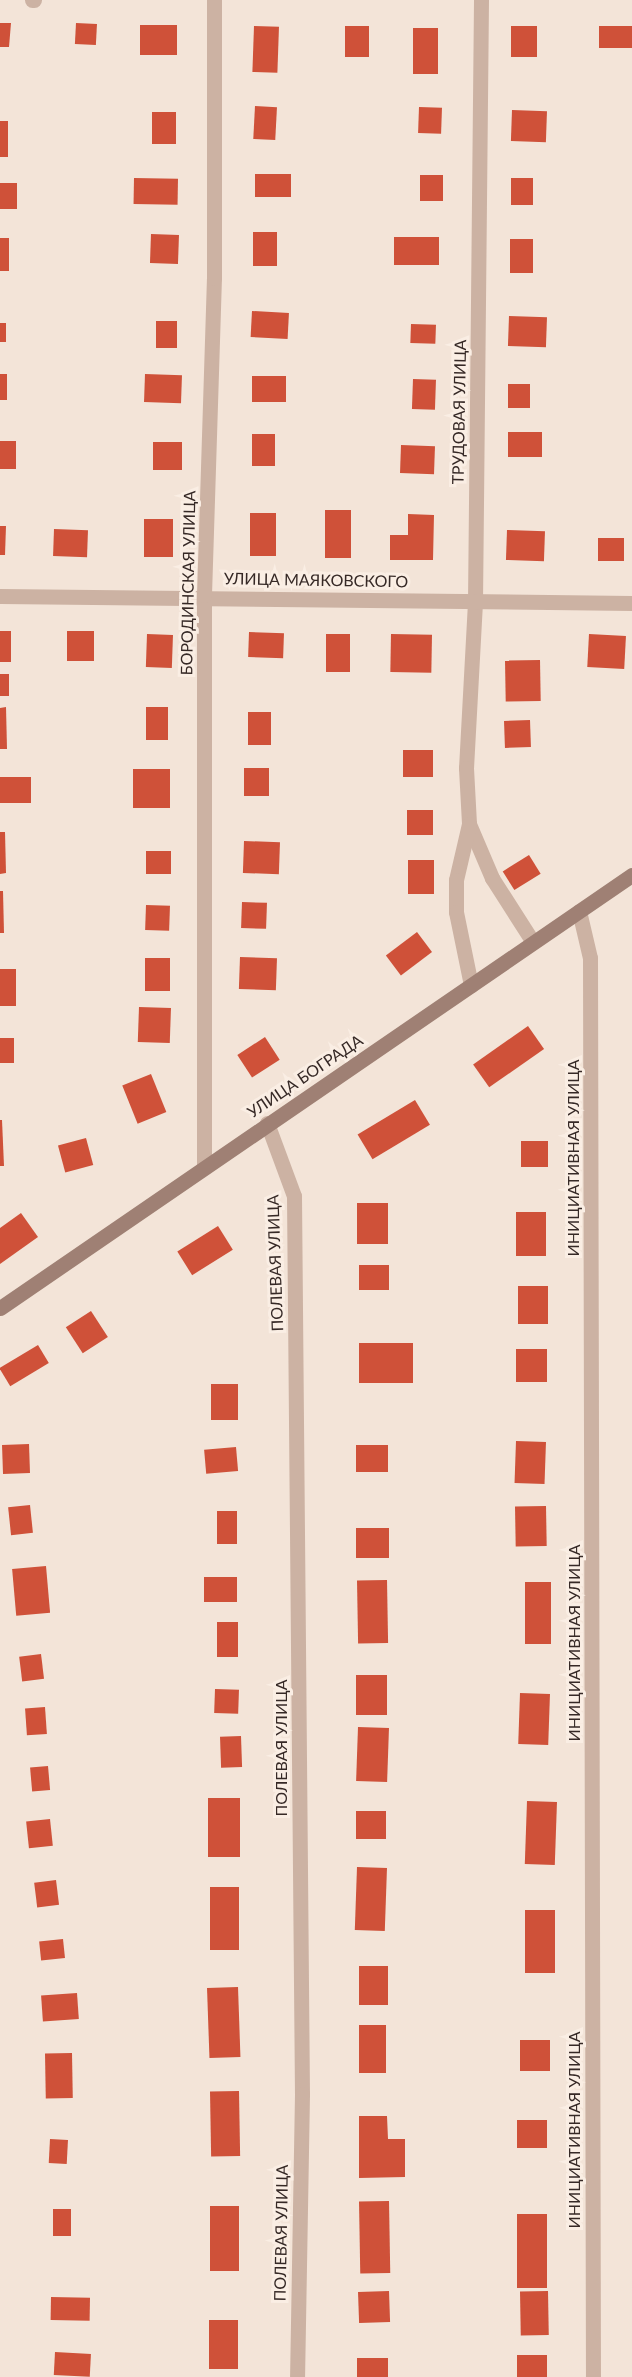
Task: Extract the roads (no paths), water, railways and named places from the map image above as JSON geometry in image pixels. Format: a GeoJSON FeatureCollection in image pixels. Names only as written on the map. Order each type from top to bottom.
{"type":"FeatureCollection","features":[{"type":"Feature","properties":{"kind":"main road","name":"УЛИЦА БОГРАДА"},"geometry":{"type":"LineString","coordinates":[[0,1308],[632,875]]}},
{"type":"Feature","properties":{"kind":"street","name":"БОРОДИНСКАЯ УЛИЦА"},"geometry":{"type":"LineString","coordinates":[[204,1167],[204,596],[214,278],[214,0]]}},
{"type":"Feature","properties":{"kind":"street","name":"ТРУДОВАЯ УЛИЦА"},"geometry":{"type":"LineString","coordinates":[[471,985],[456,912],[456,880],[469,824],[466,768],[475,602],[481,0]]}},
{"type":"Feature","properties":{"kind":"street","name":"УЛИЦА МАЯКОВСКОГО"},"geometry":{"type":"LineString","coordinates":[[0,596],[204,596],[632,603]]}},
{"type":"Feature","properties":{"kind":"street","name":"ТРУДОВАЯ УЛИЦА"},"geometry":{"type":"LineString","coordinates":[[469,824],[492,878],[513,918],[533,942]]}},
{"type":"Feature","properties":{"kind":"street","name":"ИНИЦИАТИВНАЯ УЛИЦА"},"geometry":{"type":"LineString","coordinates":[[579,911],[590,958],[593,2377]]}},
{"type":"Feature","properties":{"kind":"street","name":"ПОЛЕВАЯ УЛИЦА"},"geometry":{"type":"LineString","coordinates":[[267,1123],[294,1196],[302,2094],[297,2377]]}}]}
